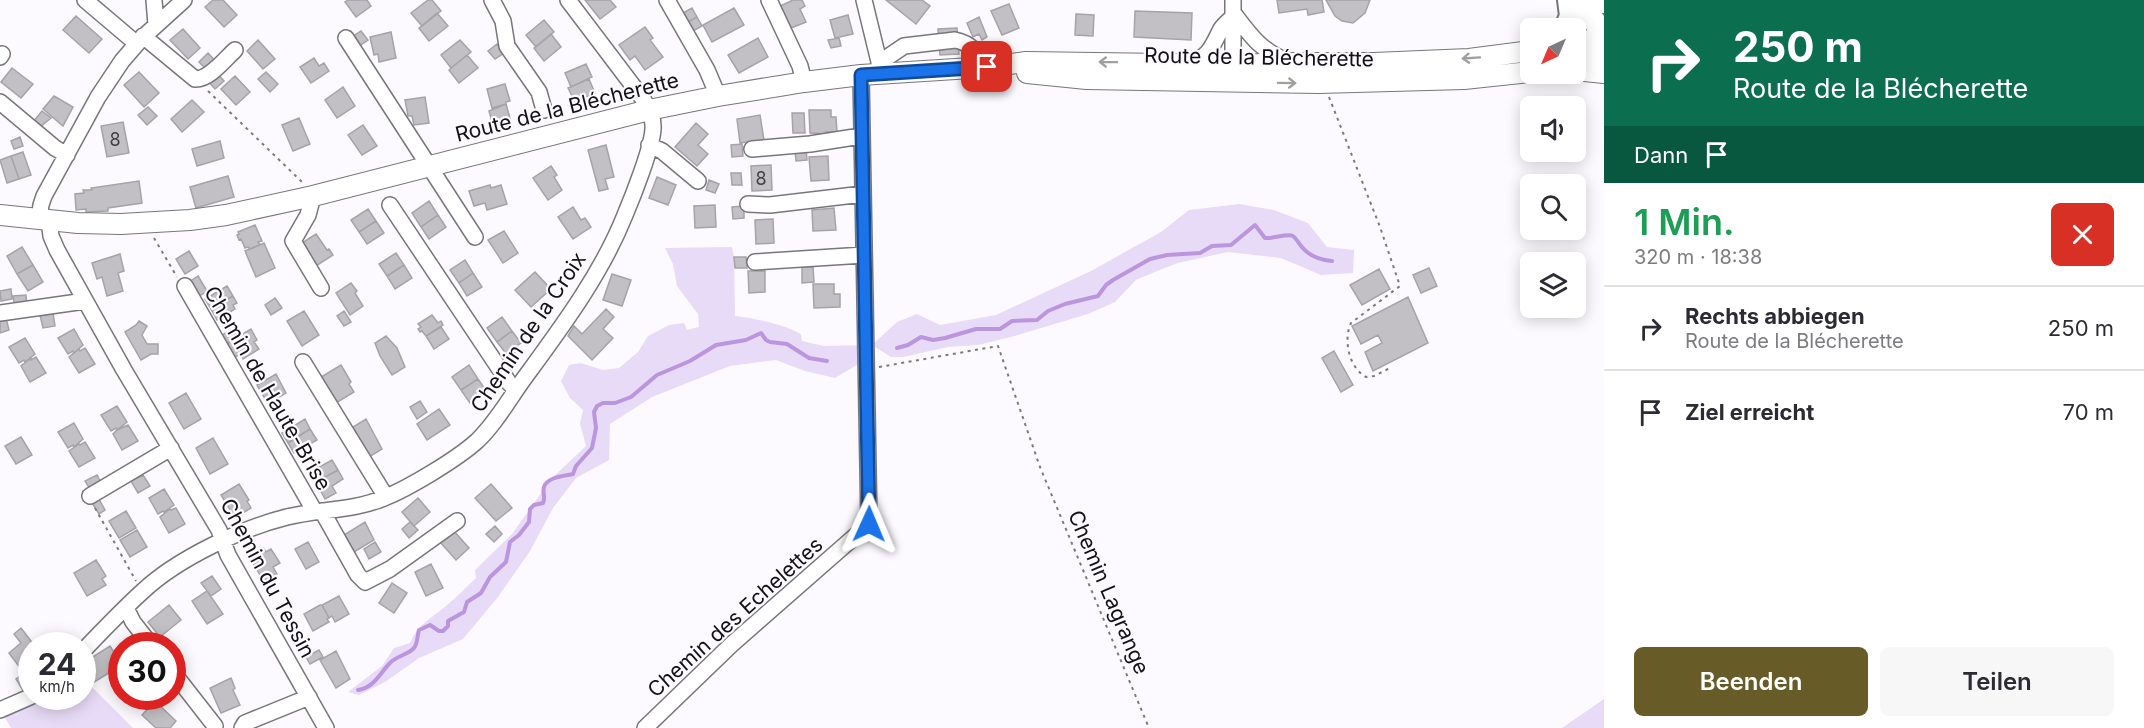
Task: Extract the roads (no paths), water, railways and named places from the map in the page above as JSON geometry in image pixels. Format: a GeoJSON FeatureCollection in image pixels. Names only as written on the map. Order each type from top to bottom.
{"type":"FeatureCollection","features":[{"type":"Feature","properties":{"kind":"highway"},"geometry":{"type":"LineString","coordinates":[[1569,0],[1570,18]]}},
{"type":"Feature","properties":{"kind":"highway"},"geometry":{"type":"LineString","coordinates":[[1578,0],[1604,35]]}},
{"type":"Feature","properties":{"kind":"highway"},"geometry":{"type":"LineString","coordinates":[[1600,1],[1604,12]]}},
{"type":"Feature","properties":{"kind":"main road"},"geometry":{"type":"LineString","coordinates":[[1586,41],[1604,35]]}},
{"type":"Feature","properties":{"kind":"main road"},"geometry":{"type":"LineString","coordinates":[[1586,60],[1604,55]]}},
{"type":"Feature","properties":{"kind":"main road","name":"Route de la Blécherette"},"geometry":{"type":"LineString","coordinates":[[987,67],[1038,75],[1087,79],[1233,74],[1292,63],[1520,56]]}},
{"type":"Feature","properties":{"kind":"main road","name":"Route de la Blécherette"},"geometry":{"type":"LineString","coordinates":[[0,215],[121,224],[190,220],[255,210],[309,190],[429,166],[650,110],[718,96],[861,75],[880,68],[987,67],[1026,62],[1190,64],[1233,74],[1324,83],[1464,79],[1520,59]]}},
{"type":"Feature","properties":{"kind":"main road"},"geometry":{"type":"LineString","coordinates":[[1323,63],[1324,83]]}},
{"type":"Feature","properties":{"kind":"main road"},"geometry":{"type":"LineString","coordinates":[[1586,71],[1604,73]]}},
{"type":"Feature","properties":{"kind":"street"},"geometry":{"type":"LineString","coordinates":[[85,0],[195,79],[200,80],[206,76],[235,50]]}},
{"type":"Feature","properties":{"kind":"street"},"geometry":{"type":"LineString","coordinates":[[154,0],[156,25]]}},
{"type":"Feature","properties":{"kind":"street"},"geometry":{"type":"LineString","coordinates":[[44,220],[41,205],[44,196],[107,83],[140,40],[184,0]]}},
{"type":"Feature","properties":{"kind":"street"},"geometry":{"type":"LineString","coordinates":[[492,0],[503,21],[507,45],[538,92],[544,110]]}},
{"type":"Feature","properties":{"kind":"street"},"geometry":{"type":"LineString","coordinates":[[568,0],[650,110]]}},
{"type":"Feature","properties":{"kind":"street","name":"Route de la Blécherette"},"geometry":{"type":"LineString","coordinates":[[667,0],[707,70],[718,96]]}},
{"type":"Feature","properties":{"kind":"street"},"geometry":{"type":"LineString","coordinates":[[769,0],[796,58],[804,82]]}},
{"type":"Feature","properties":{"kind":"street"},"geometry":{"type":"LineString","coordinates":[[864,0],[880,68],[904,46],[955,40],[962,41],[971,47],[980,55],[987,67]]}},
{"type":"Feature","properties":{"kind":"street"},"geometry":{"type":"LineString","coordinates":[[1234,8],[1260,46],[1272,55],[1292,63]]}},
{"type":"Feature","properties":{"kind":"street"},"geometry":{"type":"LineString","coordinates":[[1190,64],[1213,47],[1234,8]]}},
{"type":"Feature","properties":{"kind":"street"},"geometry":{"type":"LineString","coordinates":[[1233,74],[1234,8]]}},
{"type":"Feature","properties":{"kind":"street"},"geometry":{"type":"LineString","coordinates":[[346,38],[476,237]]}},
{"type":"Feature","properties":{"kind":"street","name":"Chemin des Echelettes"},"geometry":{"type":"LineString","coordinates":[[645,728],[731,645],[869,524],[861,75]]}},
{"type":"Feature","properties":{"kind":"street"},"geometry":{"type":"LineString","coordinates":[[0,102],[55,148],[67,155]]}},
{"type":"Feature","properties":{"kind":"street","name":"Chemin de la Croix"},"geometry":{"type":"LineString","coordinates":[[96,638],[143,590],[171,569],[224,541],[272,521],[319,511],[363,506],[386,497],[429,473],[475,442],[493,422],[579,301],[609,251],[628,208],[649,145],[653,129],[650,110]]}},
{"type":"Feature","properties":{"kind":"street"},"geometry":{"type":"LineString","coordinates":[[752,149],[810,144],[861,136]]}},
{"type":"Feature","properties":{"kind":"street"},"geometry":{"type":"LineString","coordinates":[[649,145],[668,156],[698,182]]}},
{"type":"Feature","properties":{"kind":"street"},"geometry":{"type":"LineString","coordinates":[[309,190],[308,215],[292,241],[321,288]]}},
{"type":"Feature","properties":{"kind":"street"},"geometry":{"type":"LineString","coordinates":[[748,204],[770,205],[863,194]]}},
{"type":"Feature","properties":{"kind":"street"},"geometry":{"type":"LineString","coordinates":[[390,205],[468,323],[516,390]]}},
{"type":"Feature","properties":{"kind":"street","name":"Chemin du Tessin"},"geometry":{"type":"LineString","coordinates":[[44,220],[57,250],[85,301],[219,530],[228,555],[326,728]]}},
{"type":"Feature","properties":{"kind":"street"},"geometry":{"type":"LineString","coordinates":[[755,262],[864,255]]}},
{"type":"Feature","properties":{"kind":"street","name":"Chemin de Haute-Brise"},"geometry":{"type":"LineString","coordinates":[[185,286],[319,511],[358,575],[365,582],[390,569],[457,521]]}},
{"type":"Feature","properties":{"kind":"street"},"geometry":{"type":"LineString","coordinates":[[0,313],[85,301]]}},
{"type":"Feature","properties":{"kind":"street"},"geometry":{"type":"LineString","coordinates":[[303,362],[386,497]]}},
{"type":"Feature","properties":{"kind":"street"},"geometry":{"type":"LineString","coordinates":[[90,496],[171,448]]}},
{"type":"Feature","properties":{"kind":"street"},"geometry":{"type":"LineString","coordinates":[[126,608],[140,632]]}},
{"type":"Feature","properties":{"kind":"street"},"geometry":{"type":"LineString","coordinates":[[186,689],[215,726]]}},
{"type":"Feature","properties":{"kind":"street"},"geometry":{"type":"LineString","coordinates":[[242,728],[245,723],[309,697]]}},
{"type":"Feature","properties":{"kind":"street"},"geometry":{"type":"LineString","coordinates":[[0,711],[18,703]]}},
{"type":"Feature","properties":{"kind":"waterway"},"geometry":{"type":"LineString","coordinates":[[897,348],[908,345],[921,337],[933,340],[976,329],[1000,329],[1012,321],[1037,320],[1048,311],[1065,304],[1098,296],[1113,280],[1150,259],[1167,255],[1200,253],[1212,246],[1231,245],[1255,225],[1265,238],[1293,236],[1312,256],[1332,261]]}},
{"type":"Feature","properties":{"kind":"waterway"},"geometry":{"type":"LineString","coordinates":[[358,690],[373,683],[393,661],[414,648],[419,630],[430,625],[443,631],[448,626],[448,621],[464,612],[467,602],[481,593],[490,577],[506,562],[510,542],[529,522],[530,509],[534,505],[543,503],[546,484],[556,478],[573,474],[576,466],[592,448],[596,428],[594,412],[597,406],[631,397],[657,375],[690,361],[716,345],[746,340],[761,333],[770,342],[787,344],[809,358],[827,361]]}}]}
